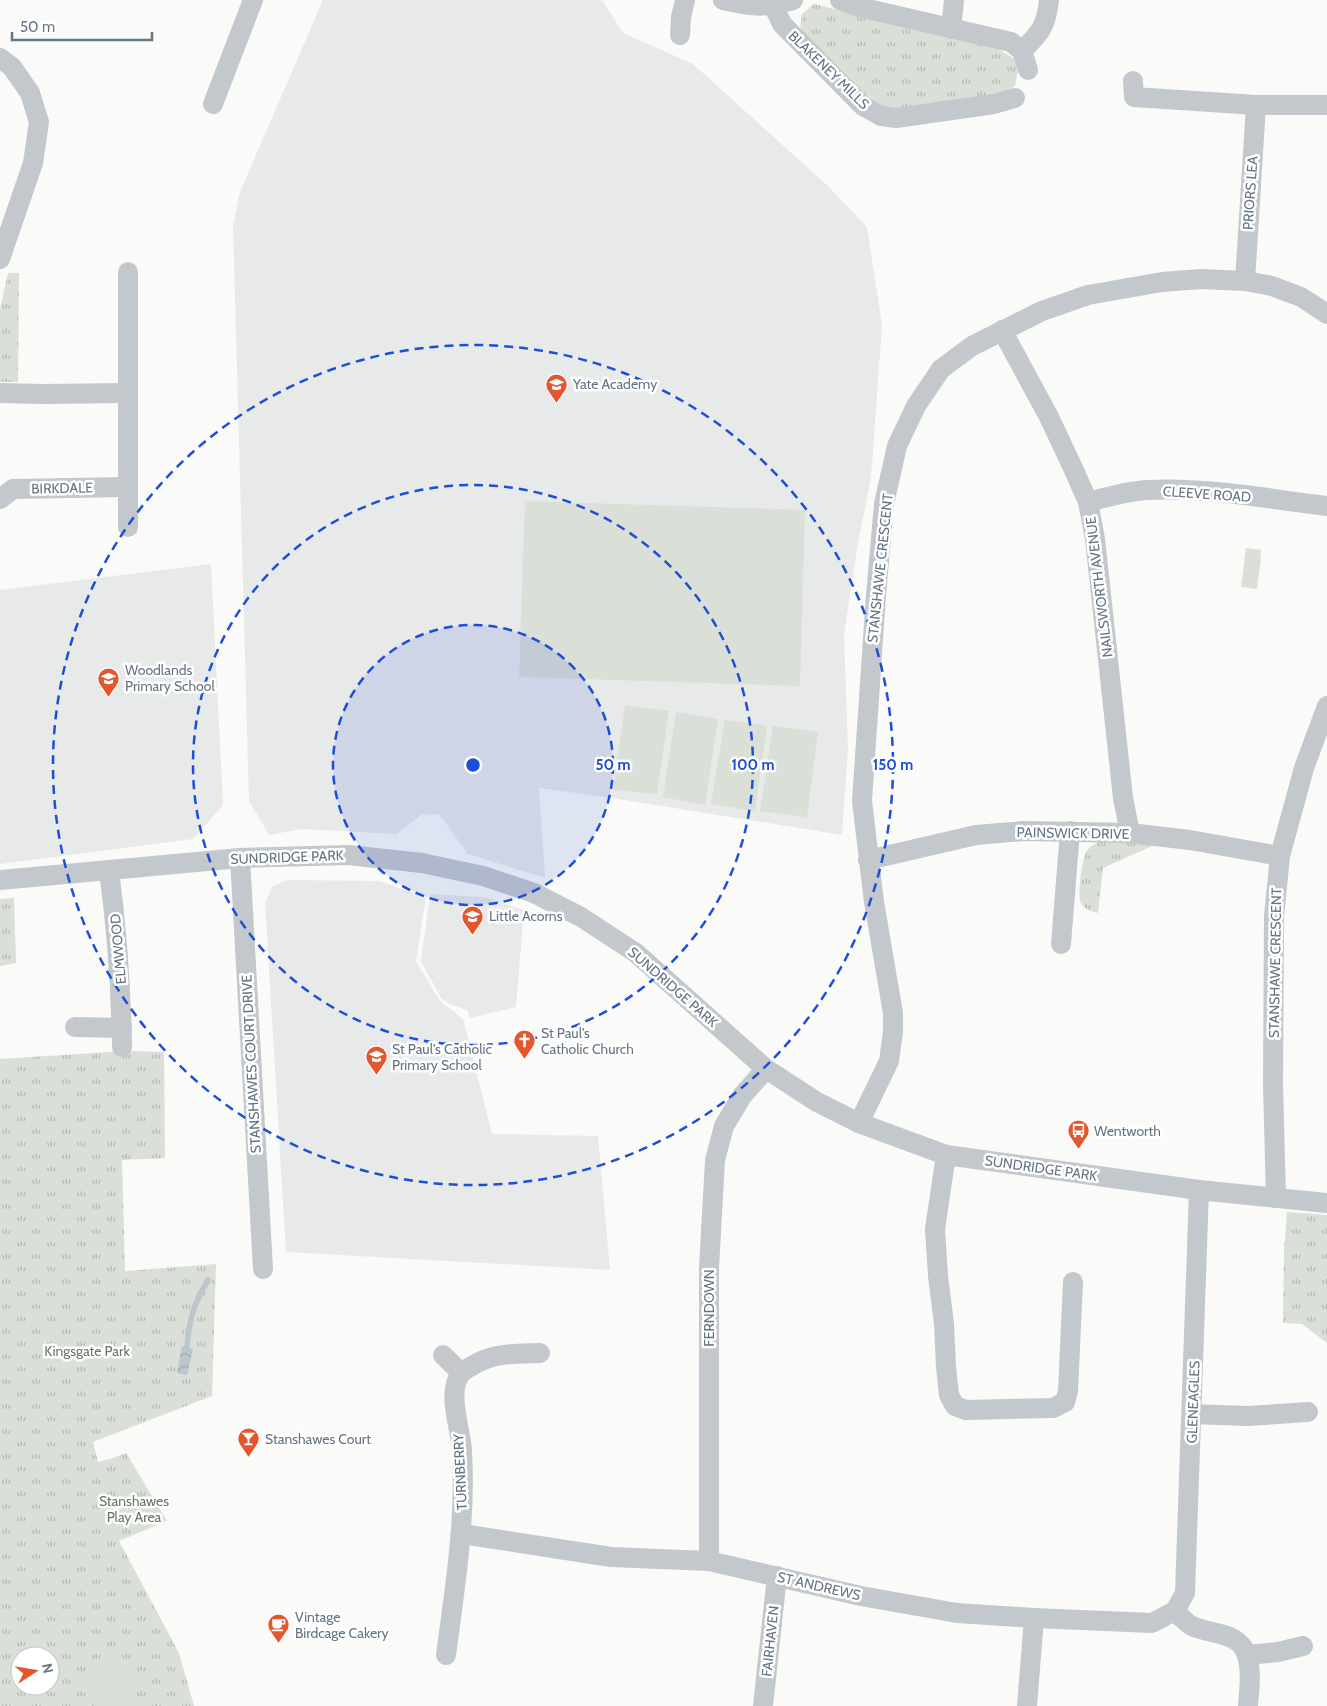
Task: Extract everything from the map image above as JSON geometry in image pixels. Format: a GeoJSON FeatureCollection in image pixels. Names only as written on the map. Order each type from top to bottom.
{"type":"FeatureCollection","features":[{"type":"Feature","properties":{"kind":"street"},"geometry":{"type":"LineString","coordinates":[[213,104],[253,0]]}},
{"type":"Feature","properties":{"kind":"street"},"geometry":{"type":"LineString","coordinates":[[680,35],[681,17],[685,0]]}},
{"type":"Feature","properties":{"kind":"street"},"geometry":{"type":"LineString","coordinates":[[723,0],[751,6],[773,5],[793,0]]}},
{"type":"Feature","properties":{"kind":"street"},"geometry":{"type":"LineString","coordinates":[[840,0],[859,8],[1011,42],[1025,60],[1047,18],[1049,0]]}},
{"type":"Feature","properties":{"kind":"street"},"geometry":{"type":"LineString","coordinates":[[951,29],[954,0]]}},
{"type":"Feature","properties":{"kind":"street","name":"BLAKENEY MILLS"},"geometry":{"type":"LineString","coordinates":[[773,5],[782,24],[863,106],[881,116],[896,118],[994,104],[1015,98]]}},
{"type":"Feature","properties":{"kind":"street"},"geometry":{"type":"LineString","coordinates":[[0,58],[12,67],[30,93],[39,122],[33,162],[0,259]]}},
{"type":"Feature","properties":{"kind":"street"},"geometry":{"type":"LineString","coordinates":[[1134,80],[1134,97],[1256,105],[1327,105]]}},
{"type":"Feature","properties":{"kind":"street","name":"PRIORS LEA"},"geometry":{"type":"LineString","coordinates":[[1245,281],[1256,105]]}},
{"type":"Feature","properties":{"kind":"street"},"geometry":{"type":"LineString","coordinates":[[128,272],[128,527]]}},
{"type":"Feature","properties":{"kind":"street","name":"STANSHAWE CRESCENT"},"geometry":{"type":"LineString","coordinates":[[859,1124],[889,1061],[893,1032],[893,1013],[868,860],[862,800],[884,504],[897,446],[916,406],[941,369],[972,346],[1042,311],[1088,295],[1162,282],[1201,280],[1245,281],[1272,286],[1302,298],[1327,314]]}},
{"type":"Feature","properties":{"kind":"street","name":"NAILSWORTH AVENUE"},"geometry":{"type":"LineString","coordinates":[[1002,330],[1049,417],[1088,502],[1095,539],[1122,788],[1130,833]]}},
{"type":"Feature","properties":{"kind":"street"},"geometry":{"type":"LineString","coordinates":[[0,393],[128,392]]}},
{"type":"Feature","properties":{"kind":"street","name":"BIRKDALE"},"geometry":{"type":"LineString","coordinates":[[0,499],[13,489],[127,487]]}},
{"type":"Feature","properties":{"kind":"street","name":"CLEEVE ROAD"},"geometry":{"type":"LineString","coordinates":[[1088,502],[1118,494],[1148,490],[1212,492],[1327,506]]}},
{"type":"Feature","properties":{"kind":"street","name":"STANSHAWE CRESCENT"},"geometry":{"type":"LineString","coordinates":[[1276,1198],[1273,1084],[1274,916],[1280,856],[1304,768],[1327,706]]}},
{"type":"Feature","properties":{"kind":"street"},"geometry":{"type":"LineString","coordinates":[[1060,944],[1070,831]]}},
{"type":"Feature","properties":{"kind":"street","name":"PAINSWICK DRIVE"},"geometry":{"type":"LineString","coordinates":[[868,860],[976,834],[1070,831],[1130,833],[1190,840],[1280,856]]}},
{"type":"Feature","properties":{"kind":"street","name":"SUNDRIDGE PARK"},"geometry":{"type":"LineString","coordinates":[[0,880],[240,858],[348,855],[422,863],[483,876],[534,893],[581,917],[636,953],[766,1069],[817,1102],[859,1124],[946,1155],[1199,1190],[1327,1203]]}},
{"type":"Feature","properties":{"kind":"street","name":"STANSHAWES COURT DRIVE"},"geometry":{"type":"LineString","coordinates":[[240,858],[263,1269]]}},
{"type":"Feature","properties":{"kind":"street","name":"ELMWOOD"},"geometry":{"type":"LineString","coordinates":[[75,1027],[122,1037],[117,930],[109,871]]}},
{"type":"Feature","properties":{"kind":"street","name":"FERNDOWN"},"geometry":{"type":"LineString","coordinates":[[709,1562],[709,1268],[715,1160],[724,1126],[742,1096],[766,1069]]}},
{"type":"Feature","properties":{"kind":"street"},"geometry":{"type":"LineString","coordinates":[[946,1155],[934,1229],[949,1395],[955,1406],[966,1410],[1054,1408],[1065,1402],[1068,1391],[1073,1282]]}},
{"type":"Feature","properties":{"kind":"street","name":"GLENEAGLES"},"geometry":{"type":"LineString","coordinates":[[1175,1611],[1185,1593],[1199,1190]]}},
{"type":"Feature","properties":{"kind":"street"},"geometry":{"type":"LineString","coordinates":[[443,1355],[461,1372],[492,1356],[540,1353]]}},
{"type":"Feature","properties":{"kind":"street","name":"TURNBERRY"},"geometry":{"type":"LineString","coordinates":[[446,1655],[462,1534],[462,1449],[456,1415],[454,1387],[461,1372]]}},
{"type":"Feature","properties":{"kind":"street"},"geometry":{"type":"LineString","coordinates":[[1192,1414],[1248,1416],[1308,1412]]}},
{"type":"Feature","properties":{"kind":"street","name":"ST ANDREWS"},"geometry":{"type":"LineString","coordinates":[[462,1534],[611,1557],[709,1562],[861,1596],[957,1613],[1152,1623],[1175,1611]]}},
{"type":"Feature","properties":{"kind":"street","name":"FAIRHAVEN"},"geometry":{"type":"LineString","coordinates":[[764,1706],[777,1576]]}},
{"type":"Feature","properties":{"kind":"street"},"geometry":{"type":"LineString","coordinates":[[1175,1611],[1192,1626],[1233,1638],[1242,1644],[1247,1655],[1250,1672],[1248,1706]]}},
{"type":"Feature","properties":{"kind":"street"},"geometry":{"type":"LineString","coordinates":[[1027,1706],[1034,1618]]}},
{"type":"Feature","properties":{"kind":"street"},"geometry":{"type":"LineString","coordinates":[[1247,1655],[1278,1652],[1303,1646]]}},
{"type":"Feature","properties":{"kind":"shaded area","name":"Yate Academy"},"geometry":{"type":"Polygon","coordinates":[[[323,0],[602,0],[623,33],[693,64],[829,187],[867,227],[882,325],[871,478],[858,543],[844,635],[848,748],[842,835],[539,788],[545,878],[468,854],[439,814],[421,815],[397,834],[302,829],[269,835],[249,801],[233,226],[240,192],[323,0]]]}},
{"type":"Feature","properties":{"kind":"shaded area","name":"Woodlands Primary School"},"geometry":{"type":"Polygon","coordinates":[[[211,564],[223,805],[193,839],[0,864],[0,590],[211,564]]]}},
{"type":"Feature","properties":{"kind":"shaded area","name":"St Paul's Catholic Primary School"},"geometry":{"type":"Polygon","coordinates":[[[288,880],[379,881],[426,897],[416,961],[439,1000],[463,1019],[492,1134],[598,1136],[610,1270],[286,1252],[265,902],[273,886],[288,880]]]}},
{"type":"Feature","properties":{"kind":"shaded area","name":"Little Acorns"},"geometry":{"type":"Polygon","coordinates":[[[430,894],[484,897],[524,910],[516,1007],[470,1018],[467,1010],[452,1005],[441,998],[421,961],[430,894]]]}},
{"type":"Feature","properties":{"kind":"green space"},"geometry":{"type":"Polygon","coordinates":[[[814,4],[998,49],[1014,59],[1016,63],[1015,86],[1000,95],[890,111],[876,106],[800,30],[802,14],[814,4]]]}},
{"type":"Feature","properties":{"kind":"green space"},"geometry":{"type":"Polygon","coordinates":[[[8,273],[19,273],[18,382],[0,382],[0,309],[8,273]]]}},
{"type":"Feature","properties":{"kind":"green space"},"geometry":{"type":"Polygon","coordinates":[[[525,501],[805,510],[800,686],[519,677],[525,501]]]}},
{"type":"Feature","properties":{"kind":"green space"},"geometry":{"type":"Polygon","coordinates":[[[1246,548],[1261,550],[1257,589],[1241,587],[1246,548]]]}},
{"type":"Feature","properties":{"kind":"green space"},"geometry":{"type":"Polygon","coordinates":[[[625,705],[669,711],[657,794],[613,790],[625,705]]]}},
{"type":"Feature","properties":{"kind":"green space"},"geometry":{"type":"Polygon","coordinates":[[[676,712],[718,719],[705,805],[663,797],[676,712]]]}},
{"type":"Feature","properties":{"kind":"green space"},"geometry":{"type":"Polygon","coordinates":[[[725,720],[767,726],[755,811],[711,804],[725,720]]]}},
{"type":"Feature","properties":{"kind":"green space"},"geometry":{"type":"Polygon","coordinates":[[[773,726],[818,732],[807,817],[760,811],[773,726]]]}},
{"type":"Feature","properties":{"kind":"green space"},"geometry":{"type":"Polygon","coordinates":[[[1103,840],[1157,844],[1103,868],[1098,913],[1086,909],[1081,903],[1080,885],[1083,861],[1087,850],[1092,845],[1103,840]]]}},
{"type":"Feature","properties":{"kind":"green space"},"geometry":{"type":"Polygon","coordinates":[[[14,898],[16,963],[0,966],[0,899],[14,898]]]}},
{"type":"Feature","properties":{"kind":"green space","name":"Kingsgate Park"},"geometry":{"type":"Polygon","coordinates":[[[126,1051],[164,1052],[165,1158],[122,1160],[125,1271],[216,1264],[212,1396],[93,1442],[98,1462],[126,1453],[167,1521],[119,1541],[179,1653],[194,1706],[0,1706],[0,1059],[126,1051]]]}},
{"type":"Feature","properties":{"kind":"green space"},"geometry":{"type":"Polygon","coordinates":[[[1287,1212],[1327,1215],[1327,1343],[1302,1324],[1283,1323],[1284,1251],[1287,1212]]]}},
{"type":"Feature","properties":{"kind":"green space"},"geometry":{"type":"Polygon","coordinates":[[[123,1658],[140,1706],[96,1706],[84,1672],[123,1658]]]}},
{"type":"Feature","properties":{"kind":"water"},"geometry":{"type":"Polygon","coordinates":[[[182,1346],[193,1349],[187,1375],[177,1373],[182,1346]]]}},
{"type":"Feature","properties":{"kind":"waterway"},"geometry":{"type":"LineString","coordinates":[[187,1347],[193,1312],[208,1280]]}},
{"type":"Feature","properties":{"kind":"place","name":"Yate Academy"},"geometry":{"type":"Point","coordinates":[557,403]}},
{"type":"Feature","properties":{"kind":"place","name":"Woodlands Primary School"},"geometry":{"type":"Point","coordinates":[109,697]}},
{"type":"Feature","properties":{"kind":"place","name":"Little Acorns"},"geometry":{"type":"Point","coordinates":[473,935]}},
{"type":"Feature","properties":{"kind":"place","name":"St Paul's Catholic Church"},"geometry":{"type":"Point","coordinates":[525,1060]}},
{"type":"Feature","properties":{"kind":"place","name":"St Paul's Catholic Primary School"},"geometry":{"type":"Point","coordinates":[376,1076]}},
{"type":"Feature","properties":{"kind":"place","name":"Wentworth"},"geometry":{"type":"Point","coordinates":[1078,1150]}},
{"type":"Feature","properties":{"kind":"place","name":"Stanshawes Court"},"geometry":{"type":"Point","coordinates":[249,1458]}},
{"type":"Feature","properties":{"kind":"place","name":"Vintage Birdcage Cakery"},"geometry":{"type":"Point","coordinates":[279,1644]}},
{"type":"Feature","properties":{"kind":"park label","name":"Stanshawes Play Area"},"geometry":{"type":"Point","coordinates":[134,1509]}}]}
